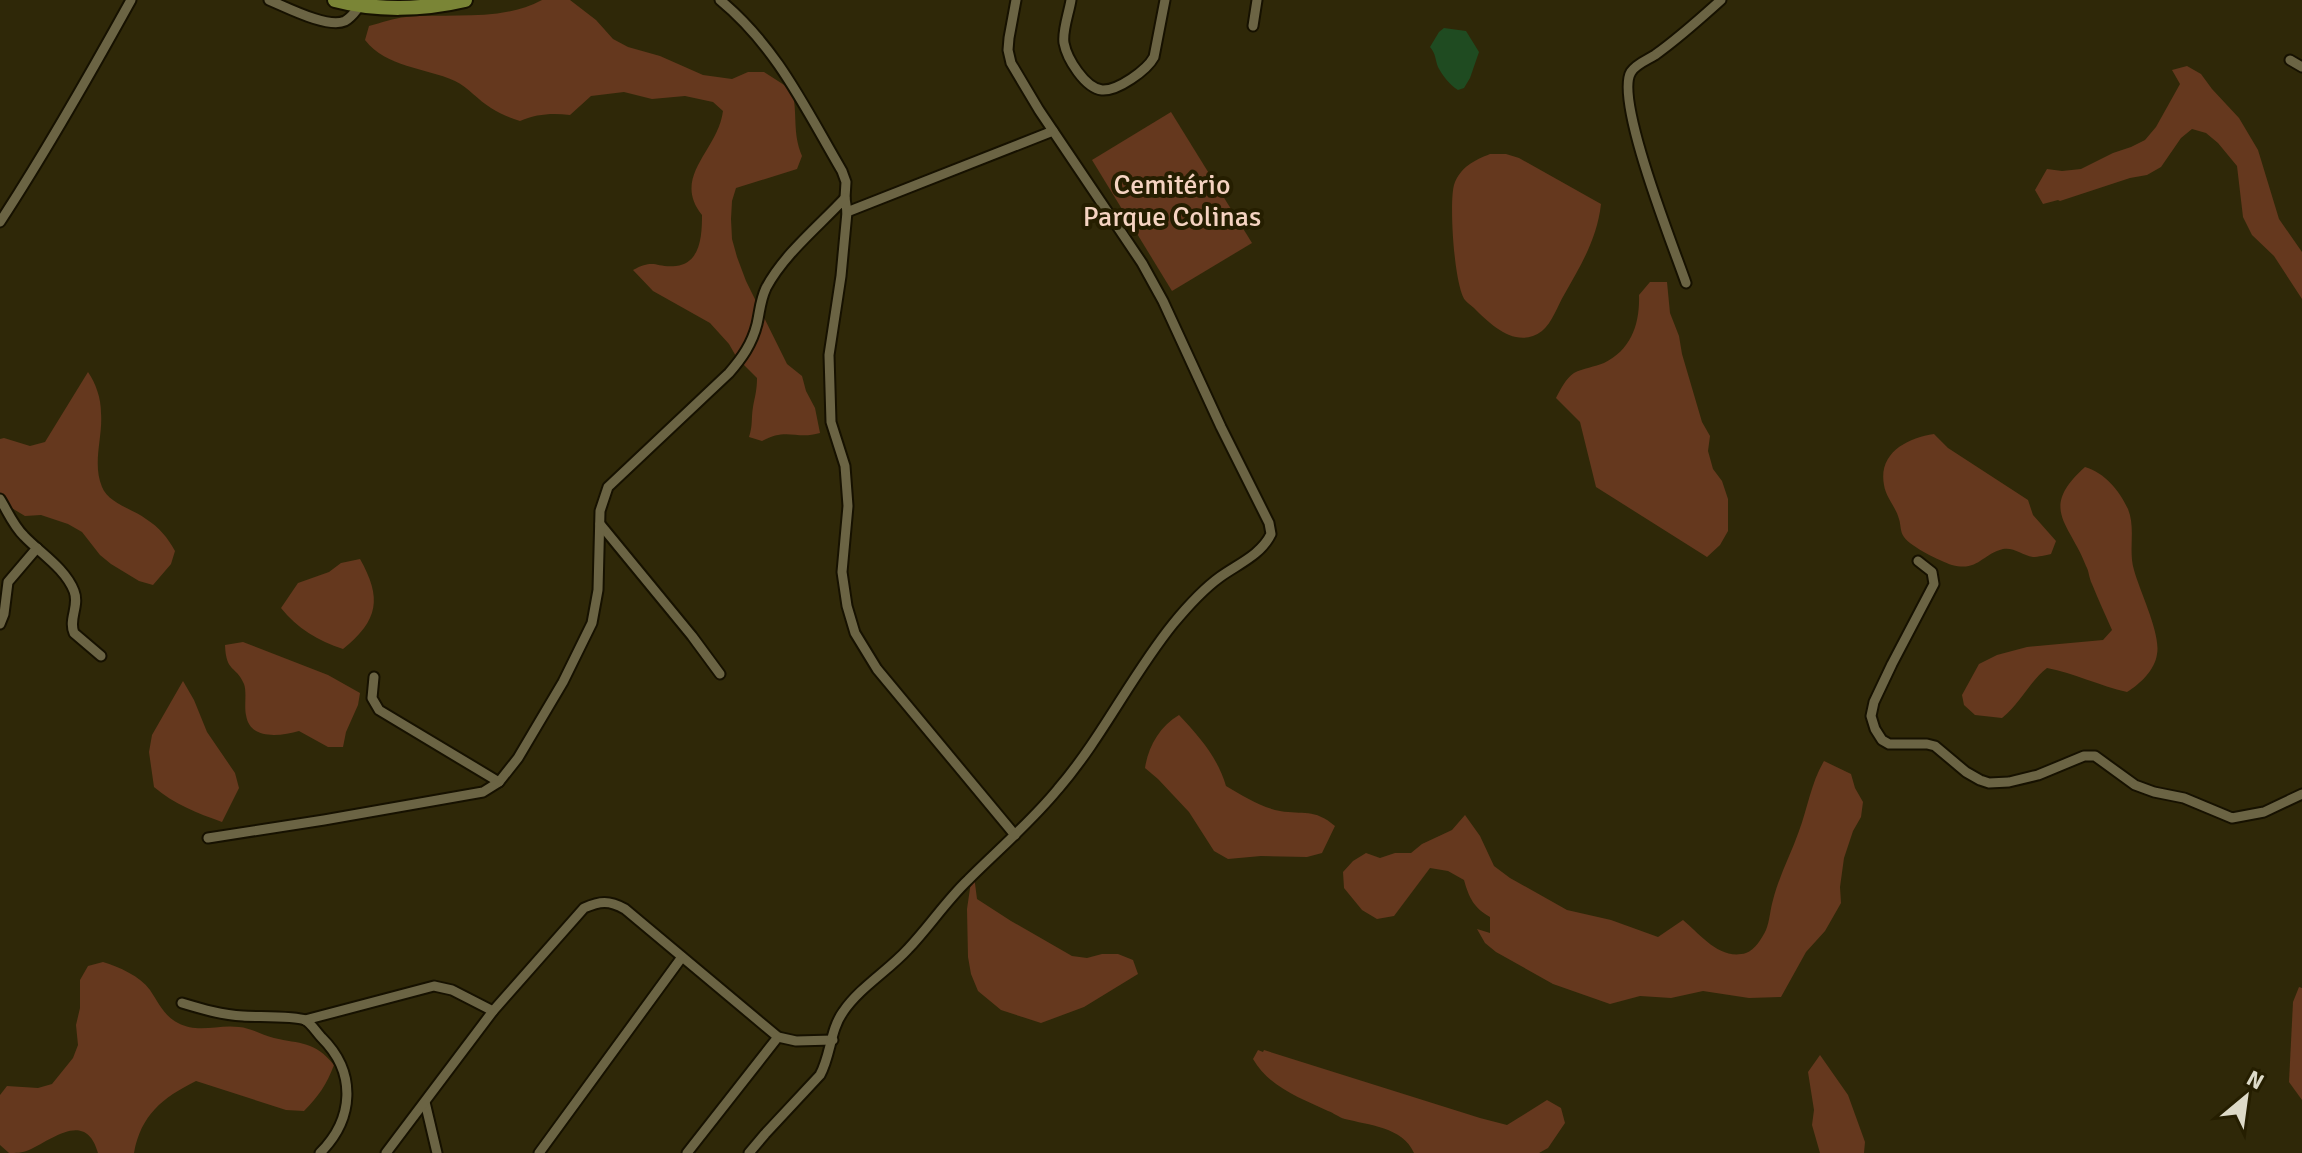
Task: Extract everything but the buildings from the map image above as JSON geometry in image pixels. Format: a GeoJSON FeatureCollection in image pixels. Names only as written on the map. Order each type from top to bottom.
{"type":"FeatureCollection","features":[{"type":"Feature","properties":{"kind":"main road"},"geometry":{"type":"LineString","coordinates":[[335,0],[359,7],[404,8],[465,0]]}},
{"type":"Feature","properties":{"kind":"street"},"geometry":{"type":"LineString","coordinates":[[0,222],[32,174],[131,0]]}},
{"type":"Feature","properties":{"kind":"street"},"geometry":{"type":"LineString","coordinates":[[269,0],[321,21],[337,23],[344,22],[359,7]]}},
{"type":"Feature","properties":{"kind":"street"},"geometry":{"type":"LineString","coordinates":[[720,0],[754,31],[785,73],[846,182],[847,212],[829,355],[831,422],[845,466],[848,506],[842,572],[855,633],[877,669],[1015,835]]}},
{"type":"Feature","properties":{"kind":"street"},"geometry":{"type":"LineString","coordinates":[[749,1153],[820,1075],[842,1013],[861,991],[909,948],[943,905],[1015,835],[1073,772],[1131,682],[1195,599],[1219,577],[1263,548],[1271,534],[1269,523],[1163,301],[1142,263],[1011,63],[1008,50],[1016,0]]}},
{"type":"Feature","properties":{"kind":"street"},"geometry":{"type":"LineString","coordinates":[[1071,0],[1064,41],[1070,59],[1091,86],[1102,90],[1112,89],[1149,65],[1154,57],[1165,0]]}},
{"type":"Feature","properties":{"kind":"street"},"geometry":{"type":"LineString","coordinates":[[1253,26],[1257,0]]}},
{"type":"Feature","properties":{"kind":"street"},"geometry":{"type":"LineString","coordinates":[[1686,283],[1633,128],[1628,79],[1636,66],[1679,36],[1721,0]]}},
{"type":"Feature","properties":{"kind":"street"},"geometry":{"type":"LineString","coordinates":[[2290,60],[2302,67]]}},
{"type":"Feature","properties":{"kind":"street"},"geometry":{"type":"LineString","coordinates":[[847,212],[1053,131]]}},
{"type":"Feature","properties":{"kind":"street"},"geometry":{"type":"LineString","coordinates":[[208,838],[483,792],[499,782],[518,758],[563,682],[592,623],[598,590],[600,511],[608,487],[743,357],[757,324],[759,304],[772,277],[845,198]]}},
{"type":"Feature","properties":{"kind":"street"},"geometry":{"type":"LineString","coordinates":[[0,499],[13,523],[74,589],[77,600],[72,624],[74,633],[101,656]]}},
{"type":"Feature","properties":{"kind":"street"},"geometry":{"type":"LineString","coordinates":[[600,524],[720,674]]}},
{"type":"Feature","properties":{"kind":"street"},"geometry":{"type":"LineString","coordinates":[[0,590],[37,548]]}},
{"type":"Feature","properties":{"kind":"street"},"geometry":{"type":"LineString","coordinates":[[1918,561],[1932,572],[1934,584],[1874,702],[1871,716],[1882,740],[1889,744],[1935,746],[1966,772],[1989,783],[2038,775],[2084,756],[2095,756],[2135,785],[2184,798],[2232,818],[2264,812],[2302,794]]}},
{"type":"Feature","properties":{"kind":"street"},"geometry":{"type":"LineString","coordinates":[[0,624],[8,582]]}},
{"type":"Feature","properties":{"kind":"street"},"geometry":{"type":"LineString","coordinates":[[374,677],[372,698],[379,710],[499,782]]}},
{"type":"Feature","properties":{"kind":"street"},"geometry":{"type":"LineString","coordinates":[[386,1153],[493,1011],[584,908],[596,903],[614,903],[625,909],[778,1037],[796,1041],[833,1040]]}},
{"type":"Feature","properties":{"kind":"street"},"geometry":{"type":"LineString","coordinates":[[539,1153],[682,957]]}},
{"type":"Feature","properties":{"kind":"street"},"geometry":{"type":"LineString","coordinates":[[182,1003],[227,1014],[305,1020],[434,986],[452,990],[493,1011]]}},
{"type":"Feature","properties":{"kind":"street"},"geometry":{"type":"LineString","coordinates":[[305,1020],[337,1056],[345,1075],[348,1097],[341,1124],[320,1153]]}},
{"type":"Feature","properties":{"kind":"street"},"geometry":{"type":"LineString","coordinates":[[687,1153],[778,1037]]}},
{"type":"Feature","properties":{"kind":"street"},"geometry":{"type":"LineString","coordinates":[[425,1102],[437,1153]]}},
{"type":"Feature","properties":{"kind":"green space"},"geometry":{"type":"Polygon","coordinates":[[[542,0],[570,0],[596,20],[613,39],[703,75],[732,79],[748,72],[764,72],[792,90],[802,156],[797,169],[736,188],[732,201],[732,239],[746,281],[787,364],[802,376],[815,408],[820,433],[785,434],[762,441],[749,437],[757,378],[710,323],[653,291],[633,270],[651,264],[684,264],[695,254],[702,215],[694,201],[694,176],[723,111],[713,102],[685,96],[652,99],[624,92],[591,96],[570,115],[544,115],[520,121],[494,110],[455,81],[395,62],[365,40],[369,26],[397,18],[493,14],[542,0]]]}},
{"type":"Feature","properties":{"kind":"green space"},"geometry":{"type":"Polygon","coordinates":[[[2187,66],[2201,74],[2239,118],[2258,150],[2279,219],[2302,252],[2302,299],[2274,256],[2252,235],[2243,217],[2237,166],[2206,133],[2192,129],[2181,138],[2161,167],[2147,175],[2043,204],[2035,190],[2047,169],[2081,169],[2145,140],[2156,127],[2180,84],[2172,70],[2187,66]]]}},
{"type":"Feature","properties":{"kind":"green space","name":"Cemitério Parque Colinas"},"geometry":{"type":"Polygon","coordinates":[[[1171,112],[1252,243],[1172,291],[1092,160],[1171,112]]]}},
{"type":"Feature","properties":{"kind":"green space"},"geometry":{"type":"Polygon","coordinates":[[[1490,154],[1519,158],[1601,204],[1596,229],[1582,262],[1549,323],[1533,336],[1514,337],[1496,328],[1466,301],[1461,291],[1452,225],[1454,185],[1464,169],[1490,154]]]}},
{"type":"Feature","properties":{"kind":"green space"},"geometry":{"type":"Polygon","coordinates":[[[1650,282],[1667,282],[1670,313],[1702,422],[1710,436],[1708,451],[1713,469],[1722,481],[1728,499],[1728,531],[1720,545],[1707,557],[1596,487],[1580,422],[1556,398],[1571,375],[1604,363],[1621,351],[1635,326],[1639,295],[1650,282]]]}},
{"type":"Feature","properties":{"kind":"green space"},"geometry":{"type":"Polygon","coordinates":[[[88,372],[98,391],[101,407],[98,469],[102,487],[115,502],[155,526],[175,551],[171,564],[153,585],[139,581],[111,564],[82,532],[68,524],[41,515],[25,516],[0,501],[0,439],[30,446],[45,442],[88,372]]]}},
{"type":"Feature","properties":{"kind":"green space"},"geometry":{"type":"Polygon","coordinates":[[[1934,434],[1948,448],[2028,500],[2033,515],[2056,541],[2051,554],[2033,557],[2003,549],[1961,567],[1933,557],[1908,541],[1885,490],[1885,464],[1905,443],[1934,434]]]}},
{"type":"Feature","properties":{"kind":"green space"},"geometry":{"type":"Polygon","coordinates":[[[2085,467],[2111,483],[2128,509],[2134,570],[2156,636],[2157,654],[2153,666],[2142,681],[2127,692],[2047,668],[2002,718],[1975,715],[1964,705],[1962,695],[1979,664],[1997,655],[2027,647],[2103,640],[2112,630],[2087,568],[2066,527],[2060,505],[2063,494],[2085,467]]]}},
{"type":"Feature","properties":{"kind":"green space"},"geometry":{"type":"Polygon","coordinates":[[[360,559],[372,585],[373,608],[364,628],[343,649],[309,633],[281,608],[298,583],[329,572],[341,563],[360,559]]]}},
{"type":"Feature","properties":{"kind":"green space"},"geometry":{"type":"Polygon","coordinates":[[[243,642],[328,675],[360,693],[343,747],[328,747],[299,731],[267,735],[253,729],[246,715],[244,684],[229,665],[226,654],[225,645],[243,642]]]}},
{"type":"Feature","properties":{"kind":"green space"},"geometry":{"type":"Polygon","coordinates":[[[183,681],[207,732],[235,773],[239,788],[222,822],[178,803],[154,787],[149,752],[152,735],[183,681]]]}},
{"type":"Feature","properties":{"kind":"green space"},"geometry":{"type":"Polygon","coordinates":[[[1179,715],[1213,757],[1226,786],[1266,807],[1314,814],[1335,826],[1322,853],[1307,857],[1228,859],[1214,851],[1189,812],[1145,768],[1156,738],[1179,715]]]}},
{"type":"Feature","properties":{"kind":"green space"},"geometry":{"type":"Polygon","coordinates":[[[1824,761],[1851,774],[1863,802],[1861,817],[1844,858],[1841,903],[1825,931],[1806,952],[1781,997],[1749,998],[1703,991],[1671,998],[1640,996],[1610,1004],[1553,984],[1485,943],[1477,929],[1490,933],[1490,917],[1473,902],[1464,880],[1448,871],[1430,868],[1394,916],[1377,919],[1362,910],[1344,888],[1343,872],[1366,853],[1380,858],[1395,853],[1411,853],[1422,844],[1452,830],[1465,815],[1480,836],[1494,866],[1567,910],[1611,920],[1658,937],[1683,920],[1719,950],[1746,953],[1755,947],[1766,930],[1778,882],[1824,761]]]}},
{"type":"Feature","properties":{"kind":"green space"},"geometry":{"type":"Polygon","coordinates":[[[973,868],[977,899],[1011,921],[1072,956],[1087,958],[1118,954],[1133,960],[1138,974],[1084,1007],[1041,1023],[1001,1010],[978,991],[971,974],[967,909],[973,868]]]}},
{"type":"Feature","properties":{"kind":"green space"},"geometry":{"type":"Polygon","coordinates":[[[103,962],[141,980],[169,1017],[178,1023],[201,1028],[243,1028],[314,1047],[334,1065],[328,1078],[304,1111],[286,1110],[196,1081],[155,1109],[142,1128],[134,1153],[98,1153],[93,1140],[77,1130],[58,1135],[26,1151],[9,1153],[0,1145],[0,1095],[7,1086],[38,1088],[52,1084],[73,1058],[78,1045],[76,1025],[80,1008],[80,980],[88,966],[103,962]]]}},
{"type":"Feature","properties":{"kind":"green space"},"geometry":{"type":"Polygon","coordinates":[[[2299,987],[2302,988],[2302,1100],[2289,1082],[2293,1002],[2299,987]]]}},
{"type":"Feature","properties":{"kind":"green space"},"geometry":{"type":"Polygon","coordinates":[[[1258,1050],[1507,1125],[1547,1100],[1561,1108],[1565,1123],[1548,1148],[1539,1153],[1414,1153],[1409,1144],[1393,1132],[1343,1118],[1276,1084],[1253,1059],[1258,1050]]]}},
{"type":"Feature","properties":{"kind":"green space"},"geometry":{"type":"Polygon","coordinates":[[[1820,1055],[1848,1095],[1865,1142],[1864,1153],[1820,1153],[1812,1125],[1814,1110],[1808,1072],[1820,1055]]]}},
{"type":"Feature","properties":{"kind":"shaded area"},"geometry":{"type":"Polygon","coordinates":[[[1444,28],[1466,31],[1479,52],[1470,78],[1464,88],[1458,90],[1438,67],[1430,47],[1444,28]]]}}]}
